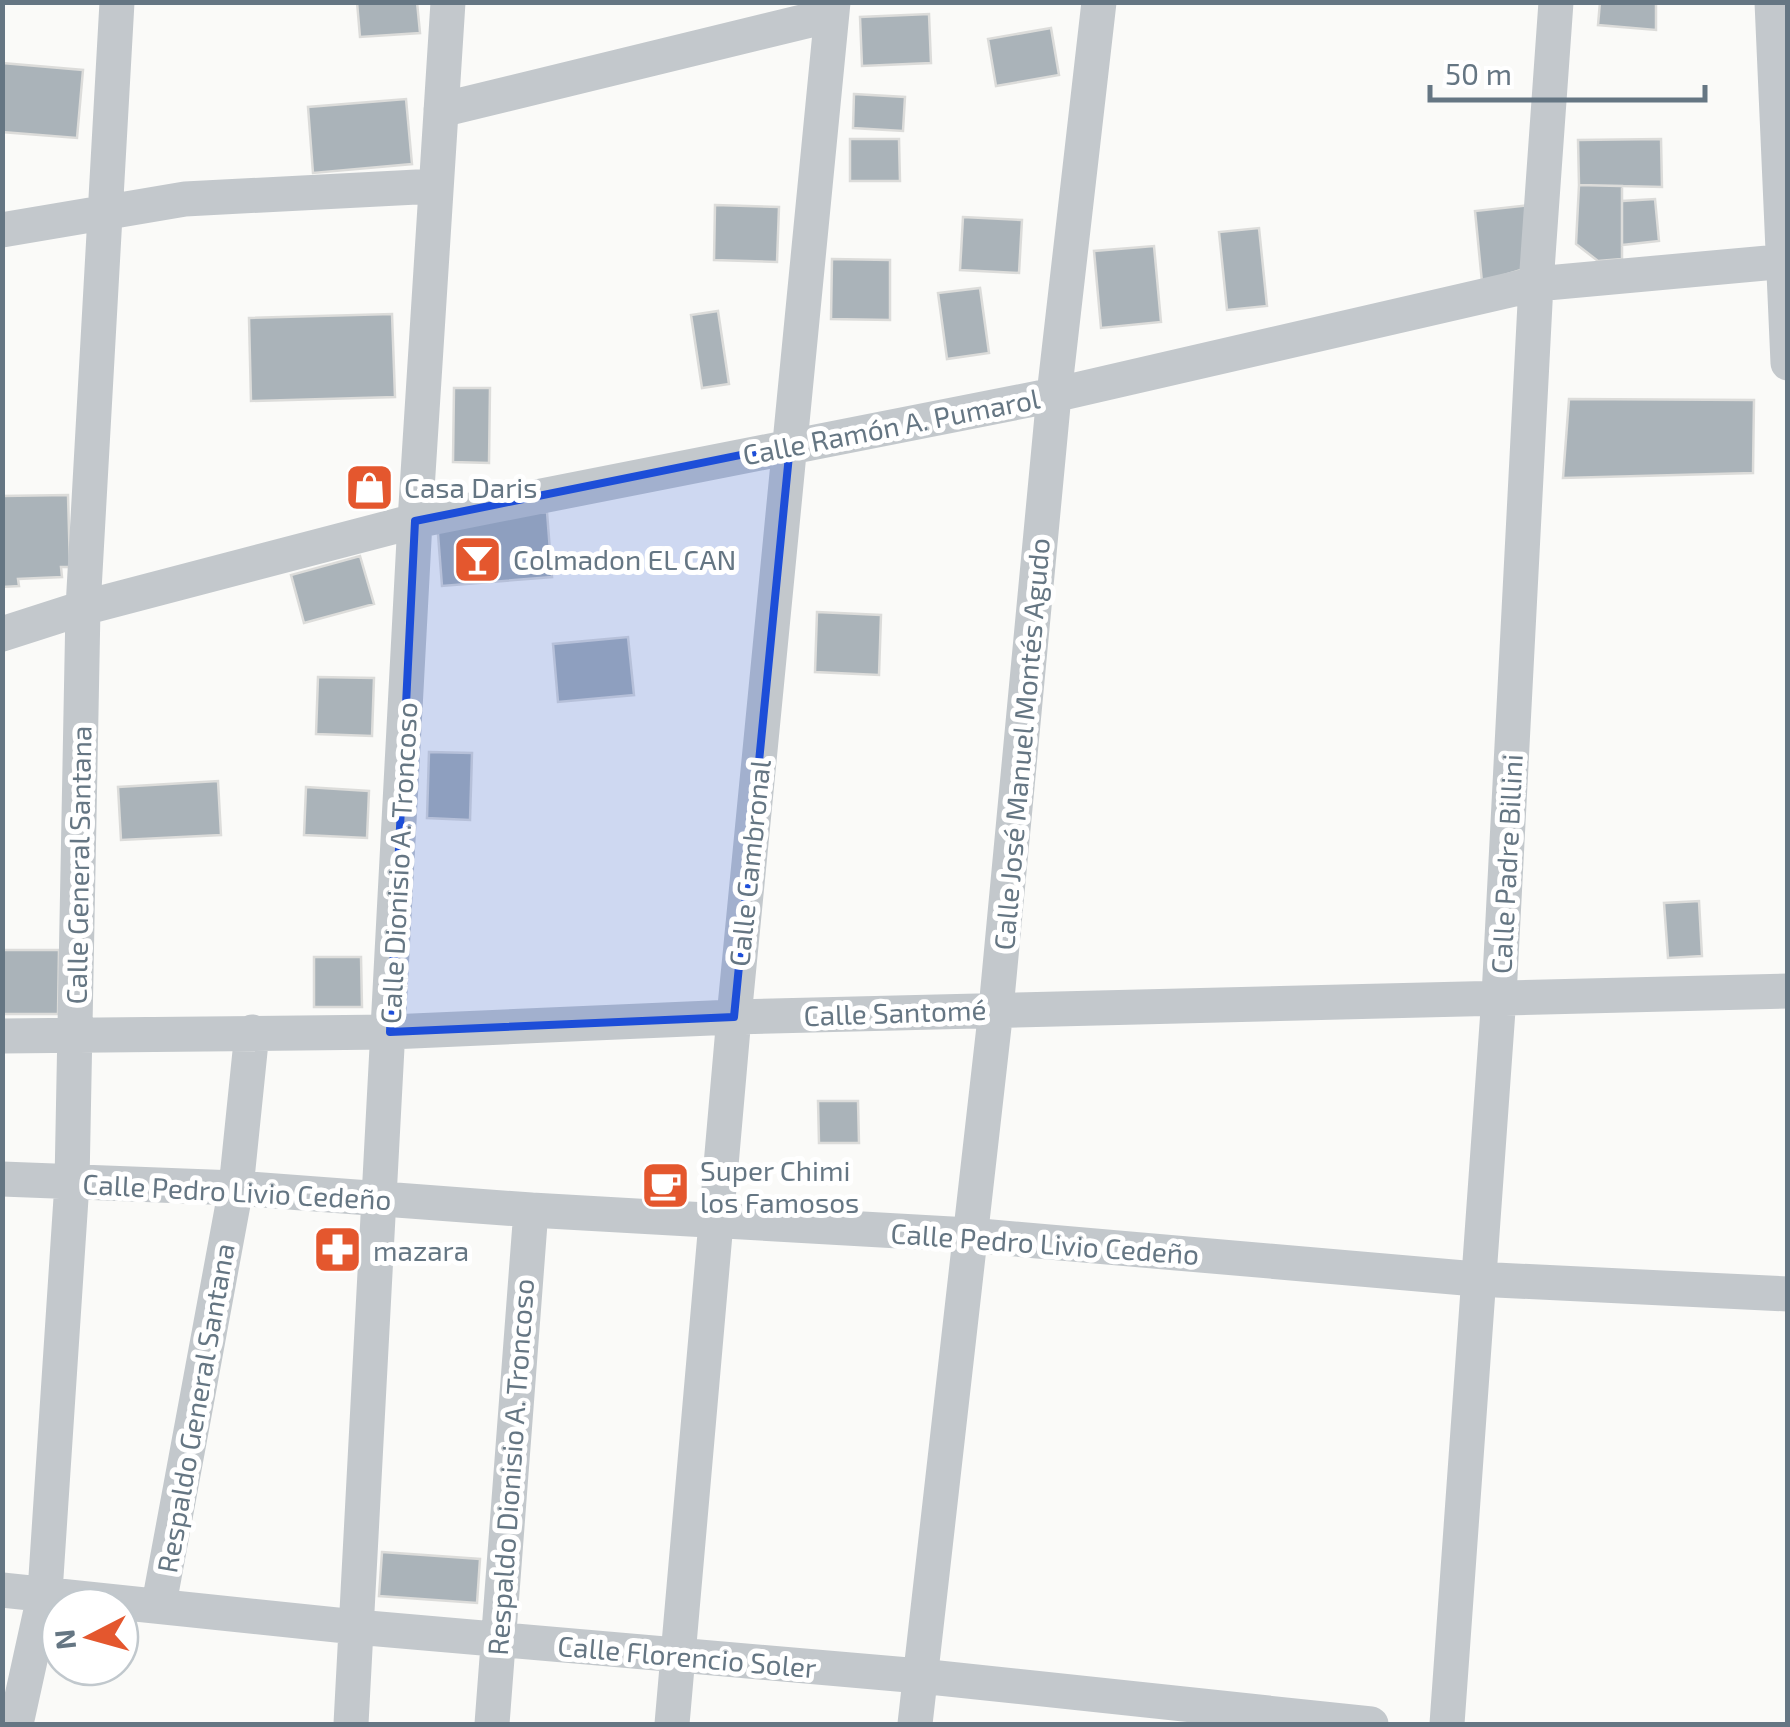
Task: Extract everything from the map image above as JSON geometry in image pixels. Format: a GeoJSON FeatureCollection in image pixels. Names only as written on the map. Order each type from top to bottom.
{"type":"FeatureCollection","features":[{"type":"Feature","properties":{"kind":"street","name":"Calle General Santana"},"geometry":{"type":"LineString","coordinates":[[45,1587],[72,1183],[83,608],[118,2]]}},
{"type":"Feature","properties":{"kind":"street","name":"Calle Dionisio A. Troncoso"},"geometry":{"type":"LineString","coordinates":[[350,1724],[415,520],[448,2]]}},
{"type":"Feature","properties":{"kind":"street","name":"Calle José Manuel Montés Agudo"},"geometry":{"type":"LineString","coordinates":[[915,1724],[996,1009],[1054,394],[1099,2]]}},
{"type":"Feature","properties":{"kind":"street","name":"Calle Padre Billini"},"geometry":{"type":"LineString","coordinates":[[1446,1724],[1499,996],[1536,284],[1556,2]]}},
{"type":"Feature","properties":{"kind":"street"},"geometry":{"type":"LineString","coordinates":[[1772,2],[1788,363]]}},
{"type":"Feature","properties":{"kind":"street"},"geometry":{"type":"LineString","coordinates":[[441,110],[832,9]]}},
{"type":"Feature","properties":{"kind":"street","name":"Calle Cambronal"},"geometry":{"type":"LineString","coordinates":[[672,1724],[734,1017],[832,9]]}},
{"type":"Feature","properties":{"kind":"street"},"geometry":{"type":"LineString","coordinates":[[2,230],[185,198],[436,186]]}},
{"type":"Feature","properties":{"kind":"street","name":"Calle Ramón A. Pumarol"},"geometry":{"type":"LineString","coordinates":[[2,634],[83,608],[415,520],[1054,394],[1536,284],[1785,261]]}},
{"type":"Feature","properties":{"kind":"street","name":"Calle Santomé"},"geometry":{"type":"LineString","coordinates":[[2,1036],[390,1032],[996,1009],[1788,991]]}},
{"type":"Feature","properties":{"kind":"street","name":"Respaldo General Santana"},"geometry":{"type":"LineString","coordinates":[[159,1604],[236,1188],[252,1032]]}},
{"type":"Feature","properties":{"kind":"street","name":"Calle Pedro Livio Cedeño"},"geometry":{"type":"LineString","coordinates":[[2,1179],[236,1188],[531,1210],[969,1235],[1476,1278],[1788,1294]]}},
{"type":"Feature","properties":{"kind":"street","name":"Respaldo Dionisio A. Troncoso"},"geometry":{"type":"LineString","coordinates":[[492,1724],[531,1210]]}},
{"type":"Feature","properties":{"kind":"street","name":"Calle Florencio Soler"},"geometry":{"type":"LineString","coordinates":[[2,1590],[40,1592]]}},
{"type":"Feature","properties":{"kind":"street","name":"Calle Florencio Soler"},"geometry":{"type":"LineString","coordinates":[[140,1602],[356,1627],[920,1676],[1371,1724]]}},
{"type":"Feature","properties":{"kind":"street","name":"Calle General Santana"},"geometry":{"type":"LineString","coordinates":[[16,1724],[40,1615]]}},
{"type":"Feature","properties":{"kind":"highlighted area"},"geometry":{"type":"Polygon","coordinates":[[[790,445],[734,1017],[390,1032],[415,521],[790,445]]]}},
{"type":"Feature","properties":{"kind":"building"},"geometry":{"type":"Polygon","coordinates":[[[357,2],[417,2],[420,33],[360,37],[357,2]]]}},
{"type":"Feature","properties":{"kind":"building"},"geometry":{"type":"Polygon","coordinates":[[[1600,2],[1656,2],[1656,30],[1598,25],[1600,2]]]}},
{"type":"Feature","properties":{"kind":"building"},"geometry":{"type":"Polygon","coordinates":[[[929,14],[931,63],[862,66],[860,17],[929,14]]]}},
{"type":"Feature","properties":{"kind":"building"},"geometry":{"type":"Polygon","coordinates":[[[1051,28],[1059,75],[996,86],[988,39],[1051,28]]]}},
{"type":"Feature","properties":{"kind":"building"},"geometry":{"type":"Polygon","coordinates":[[[2,63],[83,70],[77,138],[2,132],[2,63]]]}},
{"type":"Feature","properties":{"kind":"building"},"geometry":{"type":"Polygon","coordinates":[[[854,94],[905,97],[903,131],[853,128],[854,94]]]}},
{"type":"Feature","properties":{"kind":"building"},"geometry":{"type":"Polygon","coordinates":[[[406,99],[412,164],[313,173],[308,107],[406,99]]]}},
{"type":"Feature","properties":{"kind":"building"},"geometry":{"type":"Polygon","coordinates":[[[850,139],[899,139],[900,181],[850,181],[850,139]]]}},
{"type":"Feature","properties":{"kind":"building"},"geometry":{"type":"Polygon","coordinates":[[[1661,139],[1662,187],[1579,185],[1578,140],[1661,139]]]}},
{"type":"Feature","properties":{"kind":"building"},"geometry":{"type":"Polygon","coordinates":[[[1579,185],[1622,186],[1622,259],[1598,261],[1576,244],[1579,185]]]}},
{"type":"Feature","properties":{"kind":"building"},"geometry":{"type":"Polygon","coordinates":[[[1655,199],[1659,241],[1622,245],[1622,201],[1655,199]]]}},
{"type":"Feature","properties":{"kind":"building"},"geometry":{"type":"Polygon","coordinates":[[[715,205],[779,207],[777,262],[714,260],[715,205]]]}},
{"type":"Feature","properties":{"kind":"building"},"geometry":{"type":"Polygon","coordinates":[[[1530,205],[1524,269],[1482,282],[1475,211],[1530,205]]]}},
{"type":"Feature","properties":{"kind":"building"},"geometry":{"type":"Polygon","coordinates":[[[963,217],[1022,220],[1019,273],[960,270],[963,217]]]}},
{"type":"Feature","properties":{"kind":"building"},"geometry":{"type":"Polygon","coordinates":[[[1259,228],[1267,306],[1227,310],[1219,232],[1259,228]]]}},
{"type":"Feature","properties":{"kind":"building"},"geometry":{"type":"Polygon","coordinates":[[[1154,246],[1161,322],[1101,328],[1094,251],[1154,246]]]}},
{"type":"Feature","properties":{"kind":"building"},"geometry":{"type":"Polygon","coordinates":[[[832,259],[890,260],[890,320],[831,319],[832,259]]]}},
{"type":"Feature","properties":{"kind":"building"},"geometry":{"type":"Polygon","coordinates":[[[980,288],[989,353],[947,359],[938,293],[980,288]]]}},
{"type":"Feature","properties":{"kind":"building"},"geometry":{"type":"Polygon","coordinates":[[[718,311],[729,384],[702,388],[691,315],[718,311]]]}},
{"type":"Feature","properties":{"kind":"building"},"geometry":{"type":"Polygon","coordinates":[[[392,314],[395,397],[251,401],[249,318],[392,314]]]}},
{"type":"Feature","properties":{"kind":"building"},"geometry":{"type":"Polygon","coordinates":[[[454,388],[490,388],[489,463],[453,462],[454,388]]]}},
{"type":"Feature","properties":{"kind":"building"},"geometry":{"type":"Polygon","coordinates":[[[1569,399],[1754,400],[1753,473],[1563,478],[1569,399]]]}},
{"type":"Feature","properties":{"kind":"building"},"geometry":{"type":"Polygon","coordinates":[[[68,495],[70,567],[61,567],[62,577],[18,579],[19,586],[2,587],[2,496],[68,495]]]}},
{"type":"Feature","properties":{"kind":"building"},"geometry":{"type":"Polygon","coordinates":[[[547,512],[552,577],[442,586],[437,521],[547,512]]]}},
{"type":"Feature","properties":{"kind":"building"},"geometry":{"type":"Polygon","coordinates":[[[360,556],[374,604],[304,623],[291,575],[360,556]]]}},
{"type":"Feature","properties":{"kind":"building"},"geometry":{"type":"Polygon","coordinates":[[[817,612],[881,615],[879,675],[815,672],[817,612]]]}},
{"type":"Feature","properties":{"kind":"building"},"geometry":{"type":"Polygon","coordinates":[[[628,637],[634,695],[558,702],[553,644],[628,637]]]}},
{"type":"Feature","properties":{"kind":"building"},"geometry":{"type":"Polygon","coordinates":[[[318,677],[374,678],[372,736],[316,734],[318,677]]]}},
{"type":"Feature","properties":{"kind":"building"},"geometry":{"type":"Polygon","coordinates":[[[429,752],[472,753],[470,820],[427,818],[429,752]]]}},
{"type":"Feature","properties":{"kind":"building"},"geometry":{"type":"Polygon","coordinates":[[[218,781],[221,835],[121,840],[118,787],[218,781]]]}},
{"type":"Feature","properties":{"kind":"building"},"geometry":{"type":"Polygon","coordinates":[[[306,787],[369,791],[367,838],[304,835],[306,787]]]}},
{"type":"Feature","properties":{"kind":"building"},"geometry":{"type":"Polygon","coordinates":[[[1699,901],[1702,956],[1668,958],[1664,903],[1699,901]]]}},
{"type":"Feature","properties":{"kind":"building"},"geometry":{"type":"Polygon","coordinates":[[[2,950],[59,950],[58,1014],[2,1014],[2,950]]]}},
{"type":"Feature","properties":{"kind":"building"},"geometry":{"type":"Polygon","coordinates":[[[314,957],[361,957],[362,1007],[314,1007],[314,957]]]}},
{"type":"Feature","properties":{"kind":"building"},"geometry":{"type":"Polygon","coordinates":[[[818,1101],[858,1101],[859,1143],[819,1143],[818,1101]]]}},
{"type":"Feature","properties":{"kind":"building"},"geometry":{"type":"Polygon","coordinates":[[[382,1552],[480,1559],[477,1603],[379,1596],[382,1552]]]}},
{"type":"Feature","properties":{"kind":"place","name":"Casa Daris"},"geometry":{"type":"Point","coordinates":[369,487]}},
{"type":"Feature","properties":{"kind":"place","name":"Colmadon EL CAN"},"geometry":{"type":"Point","coordinates":[478,559]}},
{"type":"Feature","properties":{"kind":"place","name":"Super Chimi los Famosos"},"geometry":{"type":"Point","coordinates":[665,1186]}},
{"type":"Feature","properties":{"kind":"place","name":"mazara"},"geometry":{"type":"Point","coordinates":[338,1250]}}]}
